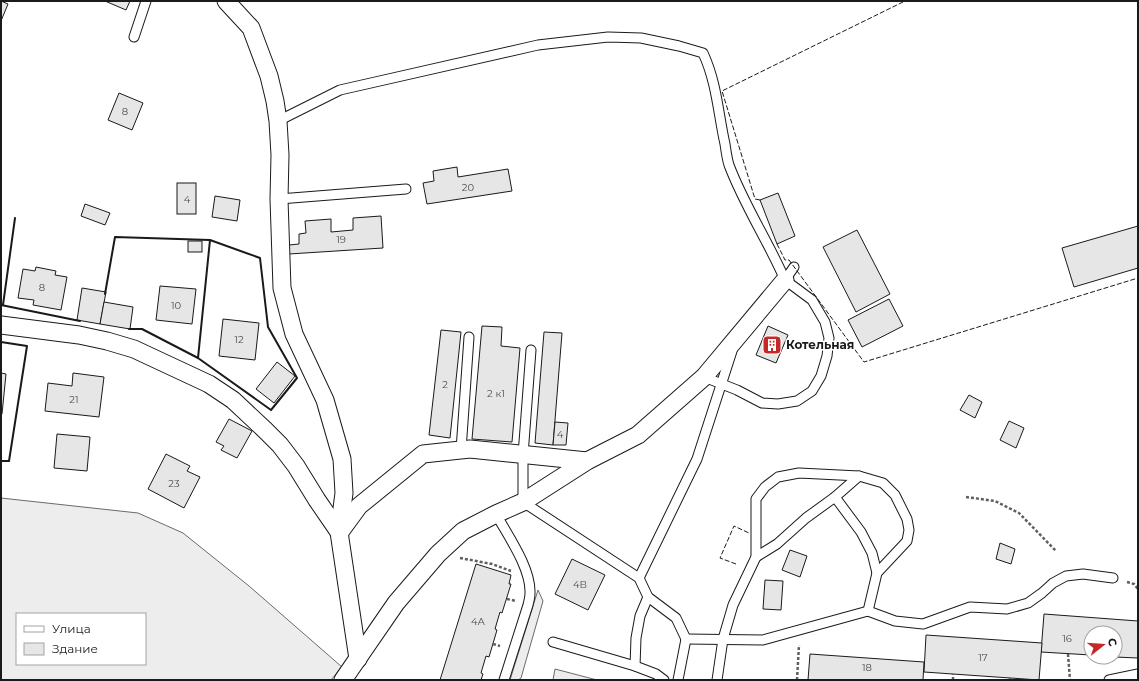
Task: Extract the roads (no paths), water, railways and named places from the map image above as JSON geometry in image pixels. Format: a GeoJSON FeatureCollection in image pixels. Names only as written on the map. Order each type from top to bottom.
{"type":"FeatureCollection","features":[{"type":"Feature","properties":{"kind":"street"},"geometry":{"type":"LineString","coordinates":[[226,1],[251,28],[269,76],[278,121],[282,288],[294,334],[325,400],[342,459],[344,493],[340,532],[358,659]]}},
{"type":"Feature","properties":{"kind":"street"},"geometry":{"type":"LineString","coordinates":[[343,680],[396,603],[438,554],[463,531],[523,502],[587,461],[638,435],[704,377],[789,274]]}},
{"type":"Feature","properties":{"kind":"street"},"geometry":{"type":"LineString","coordinates":[[1,325],[107,340],[148,355],[209,384],[233,400],[280,445],[296,466],[317,500],[340,532]]}},
{"type":"Feature","properties":{"kind":"street"},"geometry":{"type":"LineString","coordinates":[[340,532],[359,506],[423,454],[470,449],[587,461]]}},
{"type":"Feature","properties":{"kind":"lane"},"geometry":{"type":"LineString","coordinates":[[134,37],[146,1]]}},
{"type":"Feature","properties":{"kind":"lane"},"geometry":{"type":"LineString","coordinates":[[278,121],[340,90],[538,45],[608,38],[641,38],[703,53],[710,69],[717,98],[729,164],[751,213],[773,253],[812,300],[825,322],[829,338],[827,356],[821,376],[812,391],[797,401],[778,404],[762,403],[737,390],[704,377]]}},
{"type":"Feature","properties":{"kind":"lane"},"geometry":{"type":"LineString","coordinates":[[280,199],[406,189]]}},
{"type":"Feature","properties":{"kind":"lane"},"geometry":{"type":"LineString","coordinates":[[461,450],[469,337]]}},
{"type":"Feature","properties":{"kind":"lane"},"geometry":{"type":"LineString","coordinates":[[639,578],[697,459],[735,341]]}},
{"type":"Feature","properties":{"kind":"lane"},"geometry":{"type":"LineString","coordinates":[[531,350],[523,455],[523,502],[639,578],[648,597],[676,618],[686,639],[678,680]]}},
{"type":"Feature","properties":{"kind":"lane"},"geometry":{"type":"LineString","coordinates":[[717,680],[723,640],[733,605],[756,557],[756,499],[765,486],[778,477],[799,473],[859,476],[883,483],[895,495],[907,519],[909,530],[907,541],[877,573]]}},
{"type":"Feature","properties":{"kind":"lane"},"geometry":{"type":"LineString","coordinates":[[756,557],[776,544],[806,518],[835,498],[859,476]]}},
{"type":"Feature","properties":{"kind":"lane"},"geometry":{"type":"LineString","coordinates":[[835,498],[861,532],[872,553],[877,573],[868,611]]}},
{"type":"Feature","properties":{"kind":"lane"},"geometry":{"type":"LineString","coordinates":[[496,514],[520,556],[528,578],[530,593],[528,605],[504,680]]}},
{"type":"Feature","properties":{"kind":"lane"},"geometry":{"type":"LineString","coordinates":[[686,639],[763,640],[868,611],[895,621],[923,624],[970,607],[1007,609],[1028,603],[1053,583],[1066,576],[1083,574],[1113,578]]}},
{"type":"Feature","properties":{"kind":"lane"},"geometry":{"type":"LineString","coordinates":[[635,666],[636,638],[640,616],[648,597]]}},
{"type":"Feature","properties":{"kind":"lane"},"geometry":{"type":"LineString","coordinates":[[553,642],[635,666],[656,674],[664,680]]}},
{"type":"Feature","properties":{"kind":"lane"},"geometry":{"type":"LineString","coordinates":[[1109,680],[1138,674]]}},
{"type":"Feature","properties":{"kind":"place","name":"Котельная"},"geometry":{"type":"Point","coordinates":[772,345]}}]}
